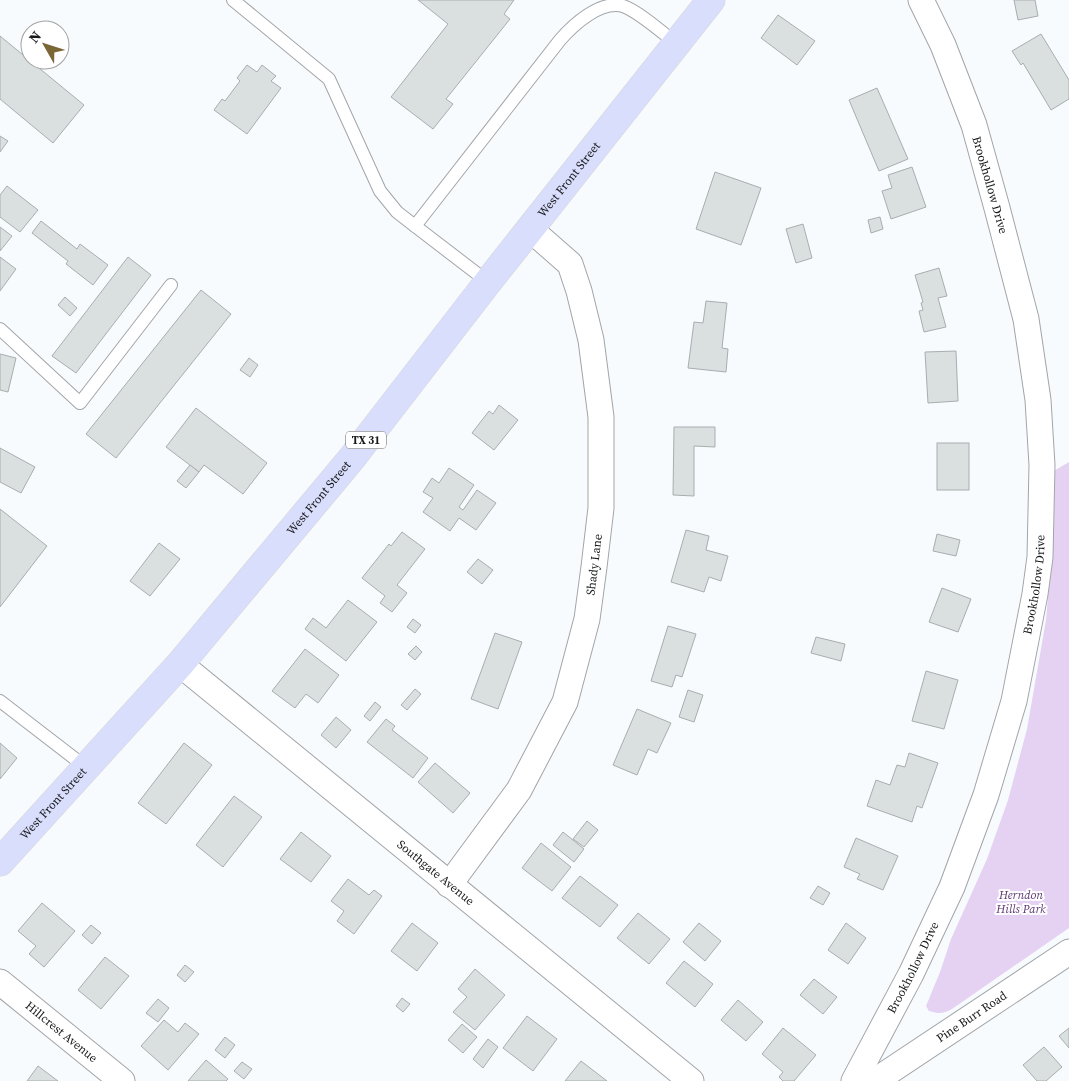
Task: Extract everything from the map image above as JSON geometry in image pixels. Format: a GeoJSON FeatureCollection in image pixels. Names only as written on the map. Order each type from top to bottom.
{"type":"FeatureCollection","features":[{"type":"Feature","properties":{"kind":"main road","name":"West Front Street"},"geometry":{"type":"LineString","coordinates":[[0,862],[180,664],[352,458],[488,282],[711,0]]}},
{"type":"Feature","properties":{"kind":"street","name":"Brookhollow Drive"},"geometry":{"type":"LineString","coordinates":[[854,1081],[911,974],[952,887],[986,795],[1014,701],[1035,594],[1040,557],[1042,465],[1038,400],[1026,319],[974,126],[943,45],[920,0]]}},
{"type":"Feature","properties":{"kind":"street","name":"Shady Lane"},"geometry":{"type":"LineString","coordinates":[[449,885],[519,790],[565,702],[587,619],[594,568],[601,508],[601,417],[591,340],[580,291],[570,264],[530,229]]}},
{"type":"Feature","properties":{"kind":"street","name":"Southgate Avenue"},"geometry":{"type":"LineString","coordinates":[[180,664],[691,1081]]}},
{"type":"Feature","properties":{"kind":"street","name":"Pine Burr Road"},"geometry":{"type":"LineString","coordinates":[[875,1081],[1069,952]]}},
{"type":"Feature","properties":{"kind":"street","name":"Hillcrest Avenue"},"geometry":{"type":"LineString","coordinates":[[0,982],[122,1081]]}},
{"type":"Feature","properties":{"kind":"lane"},"geometry":{"type":"LineString","coordinates":[[232,0],[329,79],[380,192],[397,212],[488,282]]}},
{"type":"Feature","properties":{"kind":"lane"},"geometry":{"type":"LineString","coordinates":[[415,226],[560,40],[585,17],[604,7],[622,6],[631,10],[677,44]]}},
{"type":"Feature","properties":{"kind":"lane"},"geometry":{"type":"LineString","coordinates":[[0,329],[80,404],[171,285]]}},
{"type":"Feature","properties":{"kind":"lane"},"geometry":{"type":"LineString","coordinates":[[0,701],[87,768]]}},
{"type":"Feature","properties":{"kind":"green space","name":"Herndon Hills Park"},"geometry":{"type":"Polygon","coordinates":[[[1069,462],[1069,928],[952,1009],[943,1013],[932,1012],[926,1006],[951,939],[987,859],[1008,800],[1027,729],[1046,620],[1054,510],[1052,472],[1069,462]]]}},
{"type":"Feature","properties":{"kind":"building"},"geometry":{"type":"Polygon","coordinates":[[[418,0],[514,0],[504,14],[510,19],[446,99],[453,104],[433,129],[391,97],[448,24],[418,0]]]}},
{"type":"Feature","properties":{"kind":"building"},"geometry":{"type":"Polygon","coordinates":[[[1014,0],[1035,0],[1038,16],[1018,20],[1014,0]]]}},
{"type":"Feature","properties":{"kind":"building"},"geometry":{"type":"Polygon","coordinates":[[[778,15],[815,41],[797,65],[761,38],[778,15]]]}},
{"type":"Feature","properties":{"kind":"building"},"geometry":{"type":"Polygon","coordinates":[[[1041,34],[1069,80],[1069,99],[1051,110],[1023,63],[1021,65],[1012,51],[1041,34]]]}},
{"type":"Feature","properties":{"kind":"building"},"geometry":{"type":"Polygon","coordinates":[[[0,36],[20,52],[20,70],[41,70],[84,105],[53,143],[0,99],[0,36]]]}},
{"type":"Feature","properties":{"kind":"building"},"geometry":{"type":"Polygon","coordinates":[[[247,65],[257,72],[262,65],[276,76],[271,81],[281,88],[247,134],[214,110],[222,99],[225,101],[240,81],[237,78],[247,65]]]}},
{"type":"Feature","properties":{"kind":"building"},"geometry":{"type":"Polygon","coordinates":[[[877,88],[908,159],[879,171],[849,100],[877,88]]]}},
{"type":"Feature","properties":{"kind":"building"},"geometry":{"type":"Polygon","coordinates":[[[0,136],[8,141],[0,152],[0,136]]]}},
{"type":"Feature","properties":{"kind":"building"},"geometry":{"type":"Polygon","coordinates":[[[912,167],[926,207],[891,219],[882,191],[892,188],[888,175],[912,167]]]}},
{"type":"Feature","properties":{"kind":"building"},"geometry":{"type":"Polygon","coordinates":[[[715,172],[761,188],[741,245],[696,229],[715,172]]]}},
{"type":"Feature","properties":{"kind":"building"},"geometry":{"type":"Polygon","coordinates":[[[7,186],[38,210],[20,232],[0,217],[0,195],[7,186]]]}},
{"type":"Feature","properties":{"kind":"building"},"geometry":{"type":"Polygon","coordinates":[[[880,217],[883,229],[871,233],[868,220],[880,217]]]}},
{"type":"Feature","properties":{"kind":"building"},"geometry":{"type":"Polygon","coordinates":[[[41,221],[77,249],[80,244],[108,265],[93,285],[66,264],[68,261],[32,233],[41,221]]]}},
{"type":"Feature","properties":{"kind":"building"},"geometry":{"type":"Polygon","coordinates":[[[803,224],[812,258],[796,263],[786,229],[803,224]]]}},
{"type":"Feature","properties":{"kind":"building"},"geometry":{"type":"Polygon","coordinates":[[[0,227],[12,236],[0,251],[0,227]]]}},
{"type":"Feature","properties":{"kind":"building"},"geometry":{"type":"Polygon","coordinates":[[[0,257],[16,269],[0,291],[0,257]]]}},
{"type":"Feature","properties":{"kind":"building"},"geometry":{"type":"Polygon","coordinates":[[[128,257],[151,275],[76,373],[52,356],[128,257]]]}},
{"type":"Feature","properties":{"kind":"building"},"geometry":{"type":"Polygon","coordinates":[[[939,268],[947,296],[938,298],[946,327],[924,332],[919,311],[923,310],[921,303],[923,302],[915,275],[939,268]]]}},
{"type":"Feature","properties":{"kind":"building"},"geometry":{"type":"Polygon","coordinates":[[[201,290],[231,314],[116,458],[86,434],[201,290]]]}},
{"type":"Feature","properties":{"kind":"building"},"geometry":{"type":"Polygon","coordinates":[[[65,297],[77,308],[70,316],[58,305],[65,297]]]}},
{"type":"Feature","properties":{"kind":"building"},"geometry":{"type":"Polygon","coordinates":[[[706,301],[727,303],[722,348],[728,349],[726,372],[688,368],[694,322],[703,323],[706,301]]]}},
{"type":"Feature","properties":{"kind":"building"},"geometry":{"type":"Polygon","coordinates":[[[956,351],[958,401],[928,403],[925,352],[956,351]]]}},
{"type":"Feature","properties":{"kind":"building"},"geometry":{"type":"Polygon","coordinates":[[[0,354],[16,358],[8,392],[0,390],[0,354]]]}},
{"type":"Feature","properties":{"kind":"building"},"geometry":{"type":"Polygon","coordinates":[[[249,358],[258,365],[250,377],[240,370],[249,358]]]}},
{"type":"Feature","properties":{"kind":"building"},"geometry":{"type":"Polygon","coordinates":[[[499,405],[518,420],[494,450],[472,433],[489,411],[493,414],[499,405]]]}},
{"type":"Feature","properties":{"kind":"building"},"geometry":{"type":"Polygon","coordinates":[[[196,408],[267,463],[243,494],[204,465],[199,472],[166,447],[196,408]]]}},
{"type":"Feature","properties":{"kind":"building"},"geometry":{"type":"Polygon","coordinates":[[[674,427],[715,427],[715,447],[694,446],[694,496],[673,495],[674,427]]]}},
{"type":"Feature","properties":{"kind":"building"},"geometry":{"type":"Polygon","coordinates":[[[937,443],[969,443],[969,490],[937,490],[937,443]]]}},
{"type":"Feature","properties":{"kind":"building"},"geometry":{"type":"Polygon","coordinates":[[[0,448],[35,467],[21,493],[0,482],[0,448]]]}},
{"type":"Feature","properties":{"kind":"building"},"geometry":{"type":"Polygon","coordinates":[[[190,465],[199,472],[186,488],[177,481],[190,465]]]}},
{"type":"Feature","properties":{"kind":"building"},"geometry":{"type":"Polygon","coordinates":[[[449,468],[474,485],[459,507],[463,510],[477,490],[496,503],[476,530],[459,518],[450,531],[423,512],[433,498],[423,492],[432,478],[439,483],[449,468]]]}},
{"type":"Feature","properties":{"kind":"building"},"geometry":{"type":"Polygon","coordinates":[[[0,509],[47,546],[0,607],[0,509]]]}},
{"type":"Feature","properties":{"kind":"building"},"geometry":{"type":"Polygon","coordinates":[[[686,530],[709,536],[706,550],[728,556],[721,581],[709,577],[704,592],[671,582],[686,530]]]}},
{"type":"Feature","properties":{"kind":"building"},"geometry":{"type":"Polygon","coordinates":[[[402,532],[425,549],[397,585],[407,593],[392,612],[380,603],[385,596],[362,578],[389,544],[391,546],[402,532]]]}},
{"type":"Feature","properties":{"kind":"building"},"geometry":{"type":"Polygon","coordinates":[[[937,534],[960,540],[956,556],[933,551],[937,534]]]}},
{"type":"Feature","properties":{"kind":"building"},"geometry":{"type":"Polygon","coordinates":[[[159,543],[180,559],[150,596],[130,581],[159,543]]]}},
{"type":"Feature","properties":{"kind":"building"},"geometry":{"type":"Polygon","coordinates":[[[478,559],[493,570],[482,584],[467,572],[478,559]]]}},
{"type":"Feature","properties":{"kind":"building"},"geometry":{"type":"Polygon","coordinates":[[[942,588],[971,599],[958,632],[929,622],[942,588]]]}},
{"type":"Feature","properties":{"kind":"building"},"geometry":{"type":"Polygon","coordinates":[[[348,600],[377,622],[346,661],[305,629],[313,618],[326,628],[348,600]]]}},
{"type":"Feature","properties":{"kind":"building"},"geometry":{"type":"Polygon","coordinates":[[[413,619],[421,625],[415,633],[407,627],[413,619]]]}},
{"type":"Feature","properties":{"kind":"building"},"geometry":{"type":"Polygon","coordinates":[[[668,626],[696,634],[682,677],[676,675],[672,687],[651,681],[668,626]]]}},
{"type":"Feature","properties":{"kind":"building"},"geometry":{"type":"Polygon","coordinates":[[[495,633],[522,642],[498,709],[471,699],[495,633]]]}},
{"type":"Feature","properties":{"kind":"building"},"geometry":{"type":"Polygon","coordinates":[[[816,637],[845,644],[841,661],[811,653],[816,637]]]}},
{"type":"Feature","properties":{"kind":"building"},"geometry":{"type":"Polygon","coordinates":[[[416,646],[422,652],[415,660],[408,654],[416,646]]]}},
{"type":"Feature","properties":{"kind":"building"},"geometry":{"type":"Polygon","coordinates":[[[305,649],[339,675],[318,703],[306,694],[295,708],[272,691],[305,649]]]}},
{"type":"Feature","properties":{"kind":"building"},"geometry":{"type":"Polygon","coordinates":[[[926,671],[958,680],[944,729],[912,721],[926,671]]]}},
{"type":"Feature","properties":{"kind":"building"},"geometry":{"type":"Polygon","coordinates":[[[415,689],[421,694],[407,710],[401,705],[415,689]]]}},
{"type":"Feature","properties":{"kind":"building"},"geometry":{"type":"Polygon","coordinates":[[[688,690],[703,695],[694,722],[679,717],[688,690]]]}},
{"type":"Feature","properties":{"kind":"building"},"geometry":{"type":"Polygon","coordinates":[[[375,702],[381,707],[370,721],[364,716],[375,702]]]}},
{"type":"Feature","properties":{"kind":"building"},"geometry":{"type":"Polygon","coordinates":[[[637,709],[671,723],[657,753],[648,749],[637,775],[613,765],[637,709]]]}},
{"type":"Feature","properties":{"kind":"building"},"geometry":{"type":"Polygon","coordinates":[[[336,717],[351,730],[336,748],[321,735],[336,717]]]}},
{"type":"Feature","properties":{"kind":"building"},"geometry":{"type":"Polygon","coordinates":[[[386,719],[395,726],[392,730],[428,758],[413,778],[367,742],[386,719]]]}},
{"type":"Feature","properties":{"kind":"building"},"geometry":{"type":"Polygon","coordinates":[[[0,743],[17,758],[0,779],[0,743]]]}},
{"type":"Feature","properties":{"kind":"building"},"geometry":{"type":"Polygon","coordinates":[[[184,743],[212,765],[166,824],[138,803],[184,743]]]}},
{"type":"Feature","properties":{"kind":"building"},"geometry":{"type":"Polygon","coordinates":[[[909,753],[938,763],[922,808],[917,806],[912,822],[867,806],[876,780],[890,785],[897,765],[905,767],[909,753]]]}},
{"type":"Feature","properties":{"kind":"building"},"geometry":{"type":"Polygon","coordinates":[[[435,763],[470,793],[453,813],[418,782],[435,763]]]}},
{"type":"Feature","properties":{"kind":"building"},"geometry":{"type":"Polygon","coordinates":[[[234,796],[262,817],[223,867],[196,845],[234,796]]]}},
{"type":"Feature","properties":{"kind":"building"},"geometry":{"type":"Polygon","coordinates":[[[587,821],[598,830],[584,847],[573,839],[587,821]]]}},
{"type":"Feature","properties":{"kind":"building"},"geometry":{"type":"Polygon","coordinates":[[[301,832],[331,856],[311,882],[280,859],[301,832]]]}},
{"type":"Feature","properties":{"kind":"building"},"geometry":{"type":"Polygon","coordinates":[[[563,832],[584,849],[574,862],[553,845],[563,832]]]}},
{"type":"Feature","properties":{"kind":"building"},"geometry":{"type":"Polygon","coordinates":[[[856,838],[898,856],[883,890],[857,879],[860,874],[844,867],[856,838]]]}},
{"type":"Feature","properties":{"kind":"building"},"geometry":{"type":"Polygon","coordinates":[[[541,843],[571,867],[552,891],[522,868],[541,843]]]}},
{"type":"Feature","properties":{"kind":"building"},"geometry":{"type":"Polygon","coordinates":[[[580,876],[618,905],[600,927],[562,898],[580,876]]]}},
{"type":"Feature","properties":{"kind":"building"},"geometry":{"type":"Polygon","coordinates":[[[348,879],[369,895],[374,890],[382,896],[354,934],[337,921],[344,911],[331,901],[348,879]]]}},
{"type":"Feature","properties":{"kind":"building"},"geometry":{"type":"Polygon","coordinates":[[[818,886],[830,893],[823,905],[810,898],[818,886]]]}},
{"type":"Feature","properties":{"kind":"building"},"geometry":{"type":"Polygon","coordinates":[[[42,903],[75,931],[44,967],[29,954],[36,946],[18,931],[42,903]]]}},
{"type":"Feature","properties":{"kind":"building"},"geometry":{"type":"Polygon","coordinates":[[[638,913],[670,939],[649,964],[617,938],[638,913]]]}},
{"type":"Feature","properties":{"kind":"building"},"geometry":{"type":"Polygon","coordinates":[[[412,923],[438,943],[417,971],[391,951],[412,923]]]}},
{"type":"Feature","properties":{"kind":"building"},"geometry":{"type":"Polygon","coordinates":[[[699,923],[721,941],[705,961],[683,942],[699,923]]]}},
{"type":"Feature","properties":{"kind":"building"},"geometry":{"type":"Polygon","coordinates":[[[846,923],[866,938],[848,964],[828,950],[846,923]]]}},
{"type":"Feature","properties":{"kind":"building"},"geometry":{"type":"Polygon","coordinates":[[[91,925],[101,933],[92,944],[82,935],[91,925]]]}},
{"type":"Feature","properties":{"kind":"building"},"geometry":{"type":"Polygon","coordinates":[[[105,957],[129,976],[101,1009],[78,990],[105,957]]]}},
{"type":"Feature","properties":{"kind":"building"},"geometry":{"type":"Polygon","coordinates":[[[684,961],[713,984],[695,1007],[666,983],[684,961]]]}},
{"type":"Feature","properties":{"kind":"building"},"geometry":{"type":"Polygon","coordinates":[[[185,965],[194,972],[185,982],[177,975],[185,965]]]}},
{"type":"Feature","properties":{"kind":"building"},"geometry":{"type":"Polygon","coordinates":[[[475,969],[505,995],[475,1030],[453,1012],[467,997],[458,989],[475,969]]]}},
{"type":"Feature","properties":{"kind":"building"},"geometry":{"type":"Polygon","coordinates":[[[814,979],[837,997],[823,1014],[800,995],[814,979]]]}},
{"type":"Feature","properties":{"kind":"building"},"geometry":{"type":"Polygon","coordinates":[[[402,998],[410,1004],[403,1012],[396,1006],[402,998]]]}},
{"type":"Feature","properties":{"kind":"building"},"geometry":{"type":"Polygon","coordinates":[[[158,999],[169,1008],[158,1022],[146,1013],[158,999]]]}},
{"type":"Feature","properties":{"kind":"building"},"geometry":{"type":"Polygon","coordinates":[[[738,1000],[763,1022],[746,1041],[721,1020],[738,1000]]]}},
{"type":"Feature","properties":{"kind":"building"},"geometry":{"type":"Polygon","coordinates":[[[527,1016],[557,1039],[533,1071],[503,1048],[527,1016]]]}},
{"type":"Feature","properties":{"kind":"building"},"geometry":{"type":"Polygon","coordinates":[[[164,1020],[178,1032],[185,1023],[199,1034],[168,1070],[141,1046],[164,1020]]]}},
{"type":"Feature","properties":{"kind":"building"},"geometry":{"type":"Polygon","coordinates":[[[462,1024],[477,1037],[463,1053],[448,1040],[462,1024]]]}},
{"type":"Feature","properties":{"kind":"building"},"geometry":{"type":"Polygon","coordinates":[[[783,1028],[816,1055],[794,1081],[783,1081],[779,1077],[783,1072],[762,1054],[783,1028]]]}},
{"type":"Feature","properties":{"kind":"building"},"geometry":{"type":"Polygon","coordinates":[[[1069,1028],[1069,1048],[1059,1036],[1069,1028]]]}},
{"type":"Feature","properties":{"kind":"building"},"geometry":{"type":"Polygon","coordinates":[[[225,1037],[235,1045],[225,1058],[215,1050],[225,1037]]]}},
{"type":"Feature","properties":{"kind":"building"},"geometry":{"type":"Polygon","coordinates":[[[488,1039],[498,1047],[483,1068],[473,1059],[488,1039]]]}},
{"type":"Feature","properties":{"kind":"building"},"geometry":{"type":"Polygon","coordinates":[[[1044,1047],[1062,1067],[1046,1081],[1037,1081],[1023,1065],[1044,1047]]]}},
{"type":"Feature","properties":{"kind":"building"},"geometry":{"type":"Polygon","coordinates":[[[206,1060],[228,1079],[226,1081],[188,1081],[206,1060]]]}},
{"type":"Feature","properties":{"kind":"building"},"geometry":{"type":"Polygon","coordinates":[[[581,1061],[607,1081],[565,1081],[581,1061]]]}},
{"type":"Feature","properties":{"kind":"building"},"geometry":{"type":"Polygon","coordinates":[[[242,1062],[252,1069],[244,1079],[234,1071],[242,1062]]]}},
{"type":"Feature","properties":{"kind":"building"},"geometry":{"type":"Polygon","coordinates":[[[38,1066],[58,1081],[27,1081],[38,1066]]]}}]}
